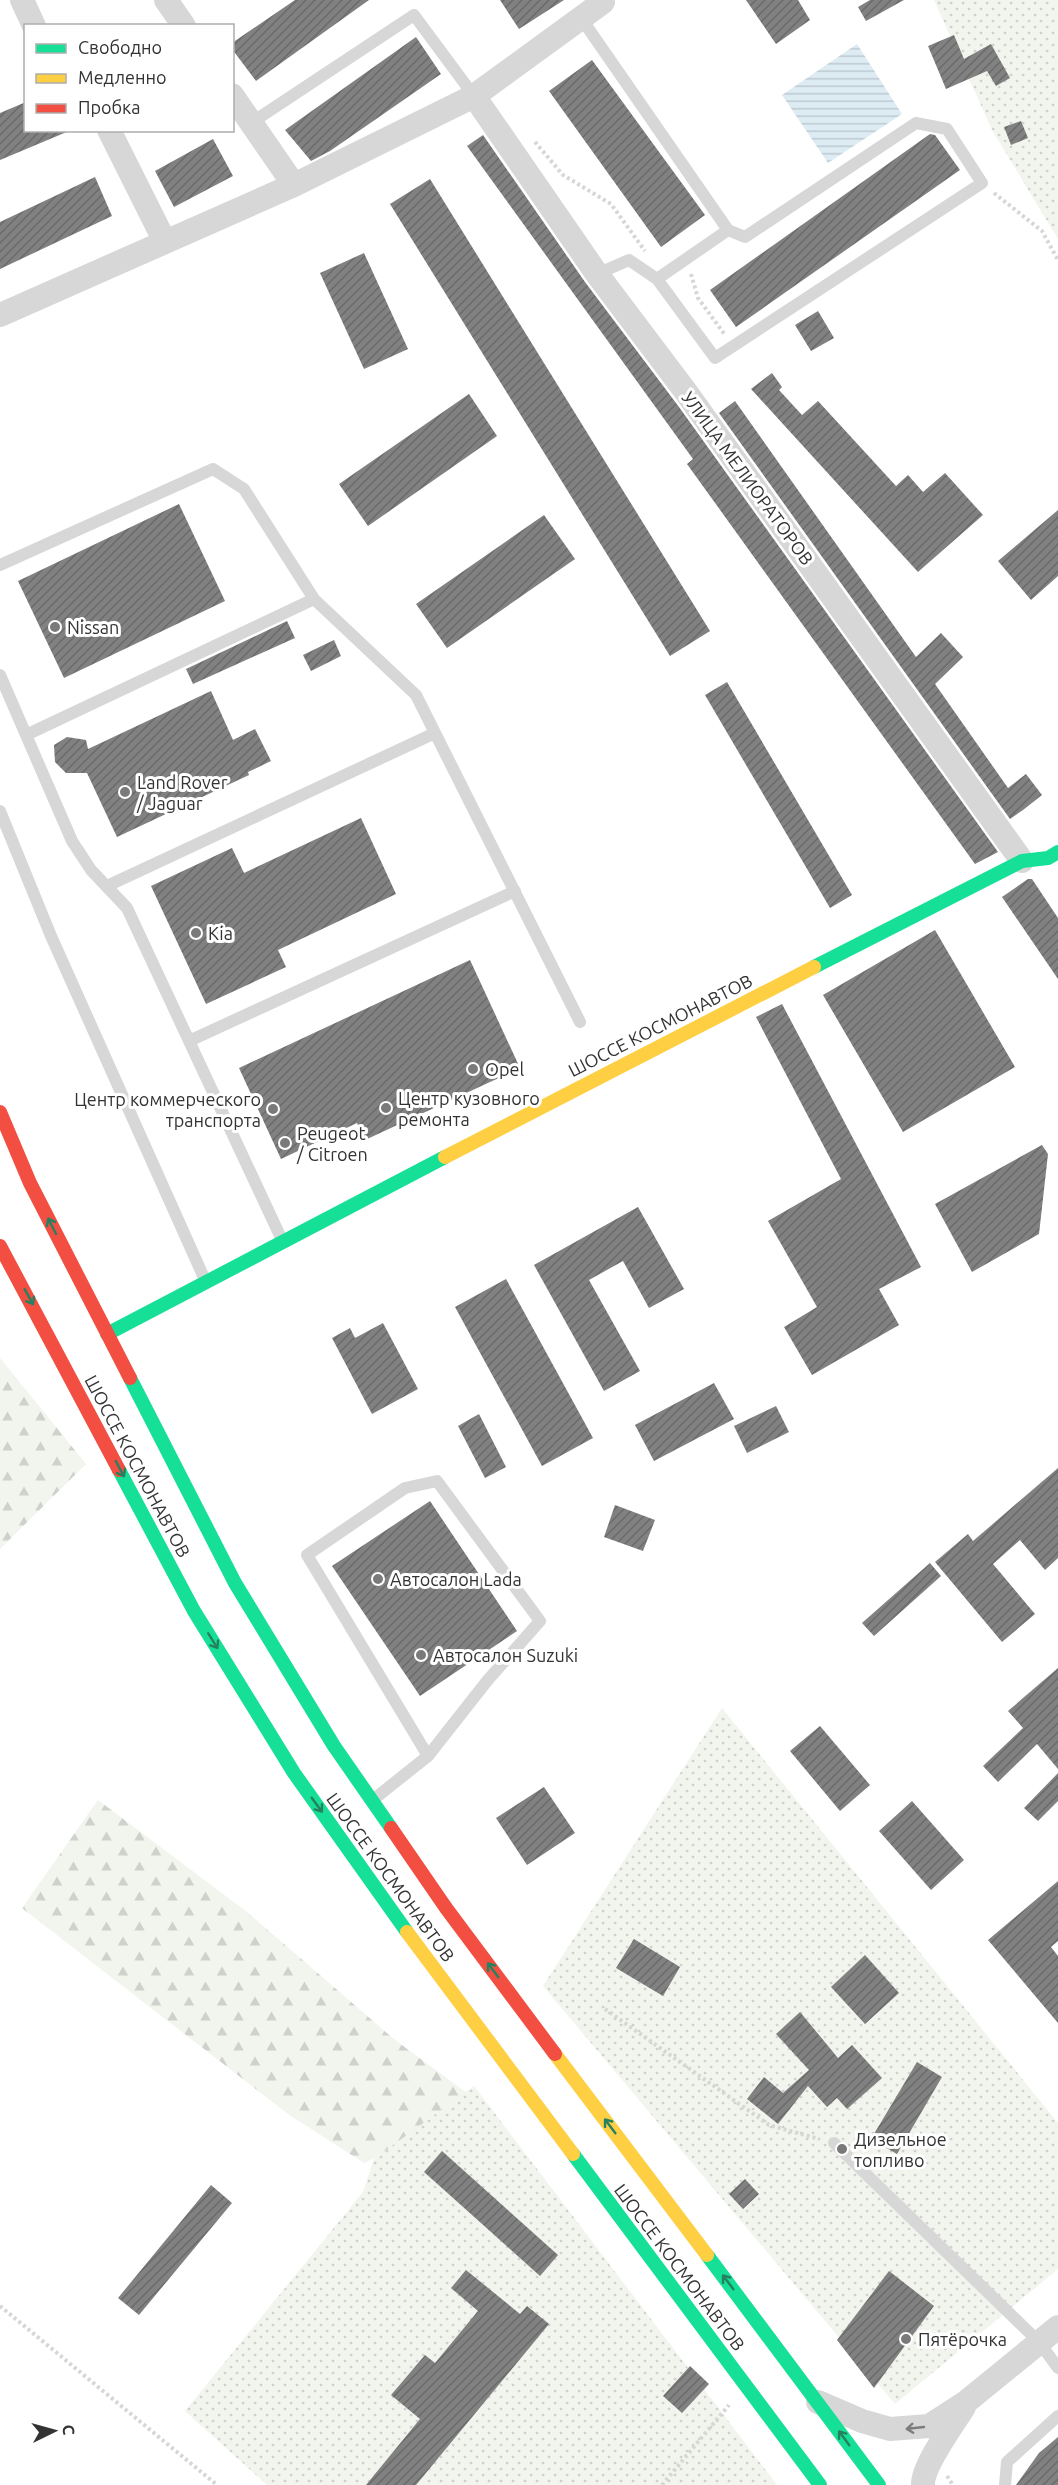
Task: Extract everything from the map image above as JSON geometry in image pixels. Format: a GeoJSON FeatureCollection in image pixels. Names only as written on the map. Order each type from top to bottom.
{"type":"FeatureCollection","features":[{"type":"Feature","properties":{"kind":"main road","name":"ШОССЕ КОСМОНАВТОВ"},"geometry":{"type":"LineString","coordinates":[[106,1334],[205,1280],[621,1064],[1022,861],[1048,858],[1058,852]]}},
{"type":"Feature","properties":{"kind":"main road","name":"ШОССЕ КОСМОНАВТОВ"},"geometry":{"type":"LineString","coordinates":[[0,1112],[30,1183],[235,1583],[334,1746],[446,1908],[879,2485]]}},
{"type":"Feature","properties":{"kind":"main road","name":"ШОССЕ КОСМОНАВТОВ"},"geometry":{"type":"LineString","coordinates":[[0,1246],[194,1611],[294,1773],[408,1933],[820,2485]]}},
{"type":"Feature","properties":{"kind":"street"},"geometry":{"type":"LineString","coordinates":[[22,0],[33,24]]}},
{"type":"Feature","properties":{"kind":"street"},"geometry":{"type":"LineString","coordinates":[[166,0],[183,24]]}},
{"type":"Feature","properties":{"kind":"street"},"geometry":{"type":"LineString","coordinates":[[0,315],[294,185],[474,96],[604,1]]}},
{"type":"Feature","properties":{"kind":"street","name":"УЛИЦА МЕЛИОРАТОРОВ"},"geometry":{"type":"LineString","coordinates":[[474,96],[597,274],[686,392],[1022,861]]}},
{"type":"Feature","properties":{"kind":"street"},"geometry":{"type":"LineString","coordinates":[[234,99],[294,185]]}},
{"type":"Feature","properties":{"kind":"street"},"geometry":{"type":"LineString","coordinates":[[110,132],[165,242]]}},
{"type":"Feature","properties":{"kind":"street"},"geometry":{"type":"LineString","coordinates":[[818,2402],[862,2421],[890,2429],[929,2426],[966,2402],[1058,2327]]}},
{"type":"Feature","properties":{"kind":"street"},"geometry":{"type":"LineString","coordinates":[[922,2485],[933,2454],[966,2402]]}},
{"type":"Feature","properties":{"kind":"lane"},"geometry":{"type":"LineString","coordinates":[[251,123],[414,15],[474,96]]}},
{"type":"Feature","properties":{"kind":"lane"},"geometry":{"type":"LineString","coordinates":[[581,18],[728,230],[745,237],[916,123],[947,129],[982,183],[715,358],[657,279],[628,260],[597,274]]}},
{"type":"Feature","properties":{"kind":"lane"},"geometry":{"type":"LineString","coordinates":[[657,279],[728,230]]}},
{"type":"Feature","properties":{"kind":"lane"},"geometry":{"type":"LineString","coordinates":[[0,566],[213,469],[244,489],[314,599],[416,695],[580,1022]]}},
{"type":"Feature","properties":{"kind":"lane"},"geometry":{"type":"LineString","coordinates":[[26,735],[314,599]]}},
{"type":"Feature","properties":{"kind":"lane"},"geometry":{"type":"LineString","coordinates":[[0,675],[72,841],[91,870],[127,908],[283,1241]]}},
{"type":"Feature","properties":{"kind":"lane"},"geometry":{"type":"LineString","coordinates":[[107,886],[435,733]]}},
{"type":"Feature","properties":{"kind":"lane"},"geometry":{"type":"LineString","coordinates":[[0,811],[51,936],[205,1280]]}},
{"type":"Feature","properties":{"kind":"lane"},"geometry":{"type":"LineString","coordinates":[[189,1041],[515,891]]}},
{"type":"Feature","properties":{"kind":"lane"},"geometry":{"type":"LineString","coordinates":[[372,1800],[428,1756],[487,1681],[540,1621],[437,1481],[405,1488],[307,1555],[428,1756]]}},
{"type":"Feature","properties":{"kind":"lane"},"geometry":{"type":"LineString","coordinates":[[834,2143],[1039,2342],[1058,2368]]}},
{"type":"Feature","properties":{"kind":"lane"},"geometry":{"type":"LineString","coordinates":[[1005,2485],[1007,2462],[1058,2416]]}},
{"type":"Feature","properties":{"kind":"path"},"geometry":{"type":"LineString","coordinates":[[527,133],[563,175],[611,204],[646,252]]}},
{"type":"Feature","properties":{"kind":"path"},"geometry":{"type":"LineString","coordinates":[[982,183],[1042,231],[1058,260]]}},
{"type":"Feature","properties":{"kind":"path"},"geometry":{"type":"LineString","coordinates":[[682,262],[693,278],[698,298],[733,347]]}},
{"type":"Feature","properties":{"kind":"path"},"geometry":{"type":"LineString","coordinates":[[605,2009],[769,2125],[834,2143]]}},
{"type":"Feature","properties":{"kind":"path"},"geometry":{"type":"LineString","coordinates":[[0,2306],[217,2485]]}},
{"type":"Feature","properties":{"kind":"path"},"geometry":{"type":"LineString","coordinates":[[662,2485],[746,2384]]}},
{"type":"Feature","properties":{"kind":"green space"},"geometry":{"type":"Polygon","coordinates":[[[934,0],[1058,0],[1058,239],[992,130],[934,0]]]}},
{"type":"Feature","properties":{"kind":"green space"},"geometry":{"type":"Polygon","coordinates":[[[0,1358],[86,1464],[0,1549],[0,1358]]]}},
{"type":"Feature","properties":{"kind":"green space"},"geometry":{"type":"Polygon","coordinates":[[[722,1708],[1058,2123],[1058,2269],[895,2404],[543,1986],[722,1708]]]}},
{"type":"Feature","properties":{"kind":"green space"},"geometry":{"type":"Polygon","coordinates":[[[98,1800],[247,1912],[395,2040],[467,2093],[458,2120],[364,2163],[288,2114],[22,1908],[98,1800]]]}},
{"type":"Feature","properties":{"kind":"green space"},"geometry":{"type":"Polygon","coordinates":[[[474,2086],[777,2485],[267,2485],[185,2411],[363,2192],[374,2159],[474,2086]]]}},
{"type":"Feature","properties":{"kind":"shaded area"},"geometry":{"type":"Polygon","coordinates":[[[857,44],[902,114],[828,163],[782,95],[857,44]]]}},
{"type":"Feature","properties":{"kind":"building"},"geometry":{"type":"Polygon","coordinates":[[[295,0],[369,0],[256,81],[234,52],[234,42],[295,0]]]}},
{"type":"Feature","properties":{"kind":"building"},"geometry":{"type":"Polygon","coordinates":[[[500,0],[564,0],[519,29],[500,0]]]}},
{"type":"Feature","properties":{"kind":"building"},"geometry":{"type":"Polygon","coordinates":[[[746,0],[798,0],[810,20],[776,44],[746,0]]]}},
{"type":"Feature","properties":{"kind":"building"},"geometry":{"type":"Polygon","coordinates":[[[870,0],[904,0],[866,21],[858,7],[870,0]]]}},
{"type":"Feature","properties":{"kind":"building"},"geometry":{"type":"Polygon","coordinates":[[[954,35],[964,59],[991,44],[1010,78],[996,86],[987,71],[946,89],[928,46],[954,35]]]}},
{"type":"Feature","properties":{"kind":"building"},"geometry":{"type":"Polygon","coordinates":[[[416,37],[441,74],[330,151],[311,161],[285,130],[416,37]]]}},
{"type":"Feature","properties":{"kind":"building"},"geometry":{"type":"Polygon","coordinates":[[[592,60],[705,215],[661,247],[549,91],[592,60]]]}},
{"type":"Feature","properties":{"kind":"building"},"geometry":{"type":"Polygon","coordinates":[[[24,103],[24,132],[67,132],[0,160],[0,113],[24,103]]]}},
{"type":"Feature","properties":{"kind":"building"},"geometry":{"type":"Polygon","coordinates":[[[1021,121],[1028,138],[1011,145],[1004,127],[1021,121]]]}},
{"type":"Feature","properties":{"kind":"building"},"geometry":{"type":"Polygon","coordinates":[[[930,134],[935,135],[960,170],[736,327],[710,290],[930,134]]]}},
{"type":"Feature","properties":{"kind":"building"},"geometry":{"type":"Polygon","coordinates":[[[483,135],[585,282],[679,407],[998,852],[975,864],[687,464],[693,459],[467,146],[483,135]]]}},
{"type":"Feature","properties":{"kind":"building"},"geometry":{"type":"Polygon","coordinates":[[[213,139],[233,176],[174,207],[155,171],[213,139]]]}},
{"type":"Feature","properties":{"kind":"building"},"geometry":{"type":"Polygon","coordinates":[[[95,177],[112,216],[0,269],[0,222],[95,177]]]}},
{"type":"Feature","properties":{"kind":"building"},"geometry":{"type":"Polygon","coordinates":[[[430,179],[710,631],[670,656],[390,204],[430,179]]]}},
{"type":"Feature","properties":{"kind":"building"},"geometry":{"type":"Polygon","coordinates":[[[364,253],[408,349],[364,369],[320,273],[364,253]]]}},
{"type":"Feature","properties":{"kind":"building"},"geometry":{"type":"Polygon","coordinates":[[[818,311],[834,338],[811,351],[795,325],[818,311]]]}},
{"type":"Feature","properties":{"kind":"building"},"geometry":{"type":"Polygon","coordinates":[[[772,373],[782,387],[779,390],[802,415],[818,401],[896,486],[908,475],[923,492],[945,473],[983,515],[918,572],[751,389],[772,373]]]}},
{"type":"Feature","properties":{"kind":"building"},"geometry":{"type":"Polygon","coordinates":[[[469,394],[497,436],[368,526],[339,484],[469,394]]]}},
{"type":"Feature","properties":{"kind":"building"},"geometry":{"type":"Polygon","coordinates":[[[735,401],[916,657],[941,633],[963,657],[935,684],[1008,788],[1026,774],[1042,795],[1010,819],[719,413],[735,401]]]}},
{"type":"Feature","properties":{"kind":"building"},"geometry":{"type":"Polygon","coordinates":[[[179,504],[225,601],[64,678],[18,581],[179,504]]]}},
{"type":"Feature","properties":{"kind":"building"},"geometry":{"type":"Polygon","coordinates":[[[1058,510],[1058,576],[1031,600],[998,561],[1058,510]]]}},
{"type":"Feature","properties":{"kind":"building"},"geometry":{"type":"Polygon","coordinates":[[[544,515],[575,559],[447,648],[416,604],[544,515]]]}},
{"type":"Feature","properties":{"kind":"building"},"geometry":{"type":"Polygon","coordinates":[[[287,621],[295,638],[193,684],[186,669],[287,621]]]}},
{"type":"Feature","properties":{"kind":"building"},"geometry":{"type":"Polygon","coordinates":[[[334,640],[341,656],[311,671],[303,655],[334,640]]]}},
{"type":"Feature","properties":{"kind":"building"},"geometry":{"type":"Polygon","coordinates":[[[727,682],[852,895],[830,908],[705,695],[727,682]]]}},
{"type":"Feature","properties":{"kind":"building"},"geometry":{"type":"Polygon","coordinates":[[[211,691],[233,740],[255,729],[271,761],[248,772],[249,775],[117,837],[87,773],[66,773],[55,762],[54,745],[67,737],[86,740],[88,749],[211,691]]]}},
{"type":"Feature","properties":{"kind":"building"},"geometry":{"type":"Polygon","coordinates":[[[361,818],[396,894],[278,950],[286,967],[206,1004],[151,886],[232,848],[244,873],[361,818]]]}},
{"type":"Feature","properties":{"kind":"building"},"geometry":{"type":"Polygon","coordinates":[[[1028,879],[1032,879],[1058,918],[1058,979],[1002,897],[1028,879]]]}},
{"type":"Feature","properties":{"kind":"building"},"geometry":{"type":"Polygon","coordinates":[[[935,930],[1015,1067],[903,1132],[823,995],[935,930]]]}},
{"type":"Feature","properties":{"kind":"building"},"geometry":{"type":"Polygon","coordinates":[[[470,960],[520,1068],[365,1140],[357,1123],[281,1159],[239,1068],[470,960]]]}},
{"type":"Feature","properties":{"kind":"building"},"geometry":{"type":"Polygon","coordinates":[[[782,1004],[921,1267],[879,1289],[899,1325],[812,1375],[784,1327],[817,1307],[768,1221],[841,1179],[756,1017],[782,1004]]]}},
{"type":"Feature","properties":{"kind":"building"},"geometry":{"type":"Polygon","coordinates":[[[1042,1145],[1048,1154],[1039,1234],[972,1272],[935,1204],[1042,1145]]]}},
{"type":"Feature","properties":{"kind":"building"},"geometry":{"type":"Polygon","coordinates":[[[638,1207],[684,1289],[649,1308],[623,1261],[589,1280],[640,1371],[604,1391],[534,1265],[638,1207]]]}},
{"type":"Feature","properties":{"kind":"building"},"geometry":{"type":"Polygon","coordinates":[[[506,1279],[593,1438],[542,1466],[455,1307],[506,1279]]]}},
{"type":"Feature","properties":{"kind":"building"},"geometry":{"type":"Polygon","coordinates":[[[383,1323],[418,1389],[372,1414],[332,1338],[350,1328],[355,1338],[383,1323]]]}},
{"type":"Feature","properties":{"kind":"building"},"geometry":{"type":"Polygon","coordinates":[[[714,1383],[734,1419],[654,1461],[635,1425],[714,1383]]]}},
{"type":"Feature","properties":{"kind":"building"},"geometry":{"type":"Polygon","coordinates":[[[776,1406],[789,1432],[747,1453],[734,1426],[776,1406]]]}},
{"type":"Feature","properties":{"kind":"building"},"geometry":{"type":"Polygon","coordinates":[[[479,1414],[506,1467],[485,1478],[458,1426],[479,1414]]]}},
{"type":"Feature","properties":{"kind":"building"},"geometry":{"type":"Polygon","coordinates":[[[1058,1468],[1058,1558],[1045,1570],[1020,1540],[993,1564],[1035,1614],[1002,1642],[935,1562],[968,1534],[973,1541],[1058,1468]]]}},
{"type":"Feature","properties":{"kind":"building"},"geometry":{"type":"Polygon","coordinates":[[[430,1501],[517,1631],[420,1696],[332,1566],[430,1501]]]}},
{"type":"Feature","properties":{"kind":"building"},"geometry":{"type":"Polygon","coordinates":[[[615,1505],[655,1520],[643,1551],[604,1537],[615,1505]]]}},
{"type":"Feature","properties":{"kind":"building"},"geometry":{"type":"Polygon","coordinates":[[[930,1563],[941,1576],[874,1636],[862,1623],[930,1563]]]}},
{"type":"Feature","properties":{"kind":"building"},"geometry":{"type":"Polygon","coordinates":[[[1058,1668],[1058,1769],[1037,1744],[998,1782],[983,1766],[1023,1728],[1008,1711],[1058,1668]]]}},
{"type":"Feature","properties":{"kind":"building"},"geometry":{"type":"Polygon","coordinates":[[[820,1726],[870,1785],[840,1811],[790,1751],[820,1726]]]}},
{"type":"Feature","properties":{"kind":"building"},"geometry":{"type":"Polygon","coordinates":[[[1058,1773],[1058,1801],[1038,1821],[1024,1808],[1058,1773]]]}},
{"type":"Feature","properties":{"kind":"building"},"geometry":{"type":"Polygon","coordinates":[[[544,1787],[575,1833],[527,1865],[496,1818],[544,1787]]]}},
{"type":"Feature","properties":{"kind":"building"},"geometry":{"type":"Polygon","coordinates":[[[912,1801],[964,1860],[931,1890],[879,1831],[912,1801]]]}},
{"type":"Feature","properties":{"kind":"building"},"geometry":{"type":"Polygon","coordinates":[[[1058,1881],[1058,1941],[1051,1947],[1058,1956],[1058,2023],[988,1940],[1058,1881]]]}},
{"type":"Feature","properties":{"kind":"building"},"geometry":{"type":"Polygon","coordinates":[[[634,1939],[680,1967],[663,1996],[616,1968],[634,1939]]]}},
{"type":"Feature","properties":{"kind":"building"},"geometry":{"type":"Polygon","coordinates":[[[865,1955],[899,1993],[865,2024],[831,1987],[865,1955]]]}},
{"type":"Feature","properties":{"kind":"building"},"geometry":{"type":"Polygon","coordinates":[[[800,2012],[838,2058],[852,2045],[882,2078],[847,2109],[837,2098],[827,2107],[808,2086],[778,2124],[747,2099],[764,2077],[783,2093],[809,2070],[776,2034],[800,2012]]]}},
{"type":"Feature","properties":{"kind":"building"},"geometry":{"type":"Polygon","coordinates":[[[917,2062],[942,2077],[897,2154],[871,2139],[917,2062]]]}},
{"type":"Feature","properties":{"kind":"building"},"geometry":{"type":"Polygon","coordinates":[[[442,2151],[558,2255],[540,2276],[424,2172],[442,2151]]]}},
{"type":"Feature","properties":{"kind":"building"},"geometry":{"type":"Polygon","coordinates":[[[745,2179],[759,2194],[743,2209],[729,2194],[745,2179]]]}},
{"type":"Feature","properties":{"kind":"building"},"geometry":{"type":"Polygon","coordinates":[[[211,2185],[232,2203],[139,2315],[118,2298],[211,2185]]]}},
{"type":"Feature","properties":{"kind":"building"},"geometry":{"type":"Polygon","coordinates":[[[466,2270],[520,2314],[527,2306],[549,2324],[416,2485],[366,2485],[420,2419],[391,2395],[425,2355],[435,2363],[478,2311],[451,2288],[466,2270]]]}},
{"type":"Feature","properties":{"kind":"building"},"geometry":{"type":"Polygon","coordinates":[[[889,2271],[934,2306],[874,2388],[837,2340],[889,2271]]]}},
{"type":"Feature","properties":{"kind":"building"},"geometry":{"type":"Polygon","coordinates":[[[690,2366],[709,2384],[682,2413],[663,2396],[690,2366]]]}},
{"type":"Feature","properties":{"kind":"building"},"geometry":{"type":"Polygon","coordinates":[[[1058,2437],[1058,2485],[1016,2485],[1039,2453],[1058,2437]]]}},
{"type":"Feature","properties":{"kind":"traffic: fast"},"geometry":{"type":"LineString","coordinates":[[814,967],[1022,861],[1048,858],[1058,852]]}},
{"type":"Feature","properties":{"kind":"traffic: fast"},"geometry":{"type":"LineString","coordinates":[[107,1334],[445,1157]]}},
{"type":"Feature","properties":{"kind":"traffic: fast"},"geometry":{"type":"LineString","coordinates":[[130,1378],[235,1583],[334,1746],[391,1828]]}},
{"type":"Feature","properties":{"kind":"traffic: fast"},"geometry":{"type":"LineString","coordinates":[[119,1470],[194,1611],[294,1773],[407,1932]]}},
{"type":"Feature","properties":{"kind":"traffic: fast"},"geometry":{"type":"LineString","coordinates":[[573,2154],[820,2485]]}},
{"type":"Feature","properties":{"kind":"traffic: fast"},"geometry":{"type":"LineString","coordinates":[[707,2255],[879,2485]]}},
{"type":"Feature","properties":{"kind":"traffic: slow"},"geometry":{"type":"LineString","coordinates":[[445,1157],[814,967]]}},
{"type":"Feature","properties":{"kind":"traffic: slow"},"geometry":{"type":"LineString","coordinates":[[407,1932],[573,2154]]}},
{"type":"Feature","properties":{"kind":"traffic: slow"},"geometry":{"type":"LineString","coordinates":[[555,2054],[707,2255]]}},
{"type":"Feature","properties":{"kind":"traffic: jam"},"geometry":{"type":"LineString","coordinates":[[0,1112],[30,1183],[130,1378]]}},
{"type":"Feature","properties":{"kind":"traffic: jam"},"geometry":{"type":"LineString","coordinates":[[0,1246],[119,1470]]}},
{"type":"Feature","properties":{"kind":"traffic: jam"},"geometry":{"type":"LineString","coordinates":[[391,1828],[446,1908],[555,2054]]}},
{"type":"Feature","properties":{"kind":"place","name":"Nissan"},"geometry":{"type":"Point","coordinates":[55,627]}},
{"type":"Feature","properties":{"kind":"place","name":"Land Rover / Jaguar"},"geometry":{"type":"Point","coordinates":[125,792]}},
{"type":"Feature","properties":{"kind":"place","name":"Kia"},"geometry":{"type":"Point","coordinates":[196,933]}},
{"type":"Feature","properties":{"kind":"place","name":"Opel"},"geometry":{"type":"Point","coordinates":[473,1069]}},
{"type":"Feature","properties":{"kind":"place","name":"Центр кузовного ремонта"},"geometry":{"type":"Point","coordinates":[386,1108]}},
{"type":"Feature","properties":{"kind":"place","name":"Центр коммерческого транспорта"},"geometry":{"type":"Point","coordinates":[273,1109]}},
{"type":"Feature","properties":{"kind":"place","name":"Peugeot / Citroen"},"geometry":{"type":"Point","coordinates":[285,1143]}},
{"type":"Feature","properties":{"kind":"place","name":"Автосалон Lada"},"geometry":{"type":"Point","coordinates":[378,1579]}},
{"type":"Feature","properties":{"kind":"place","name":"Автосалон Suzuki"},"geometry":{"type":"Point","coordinates":[421,1655]}},
{"type":"Feature","properties":{"kind":"place","name":"Дизельное топливо"},"geometry":{"type":"Point","coordinates":[842,2149]}},
{"type":"Feature","properties":{"kind":"place","name":"Пятёрочка"},"geometry":{"type":"Point","coordinates":[906,2339]}}]}
